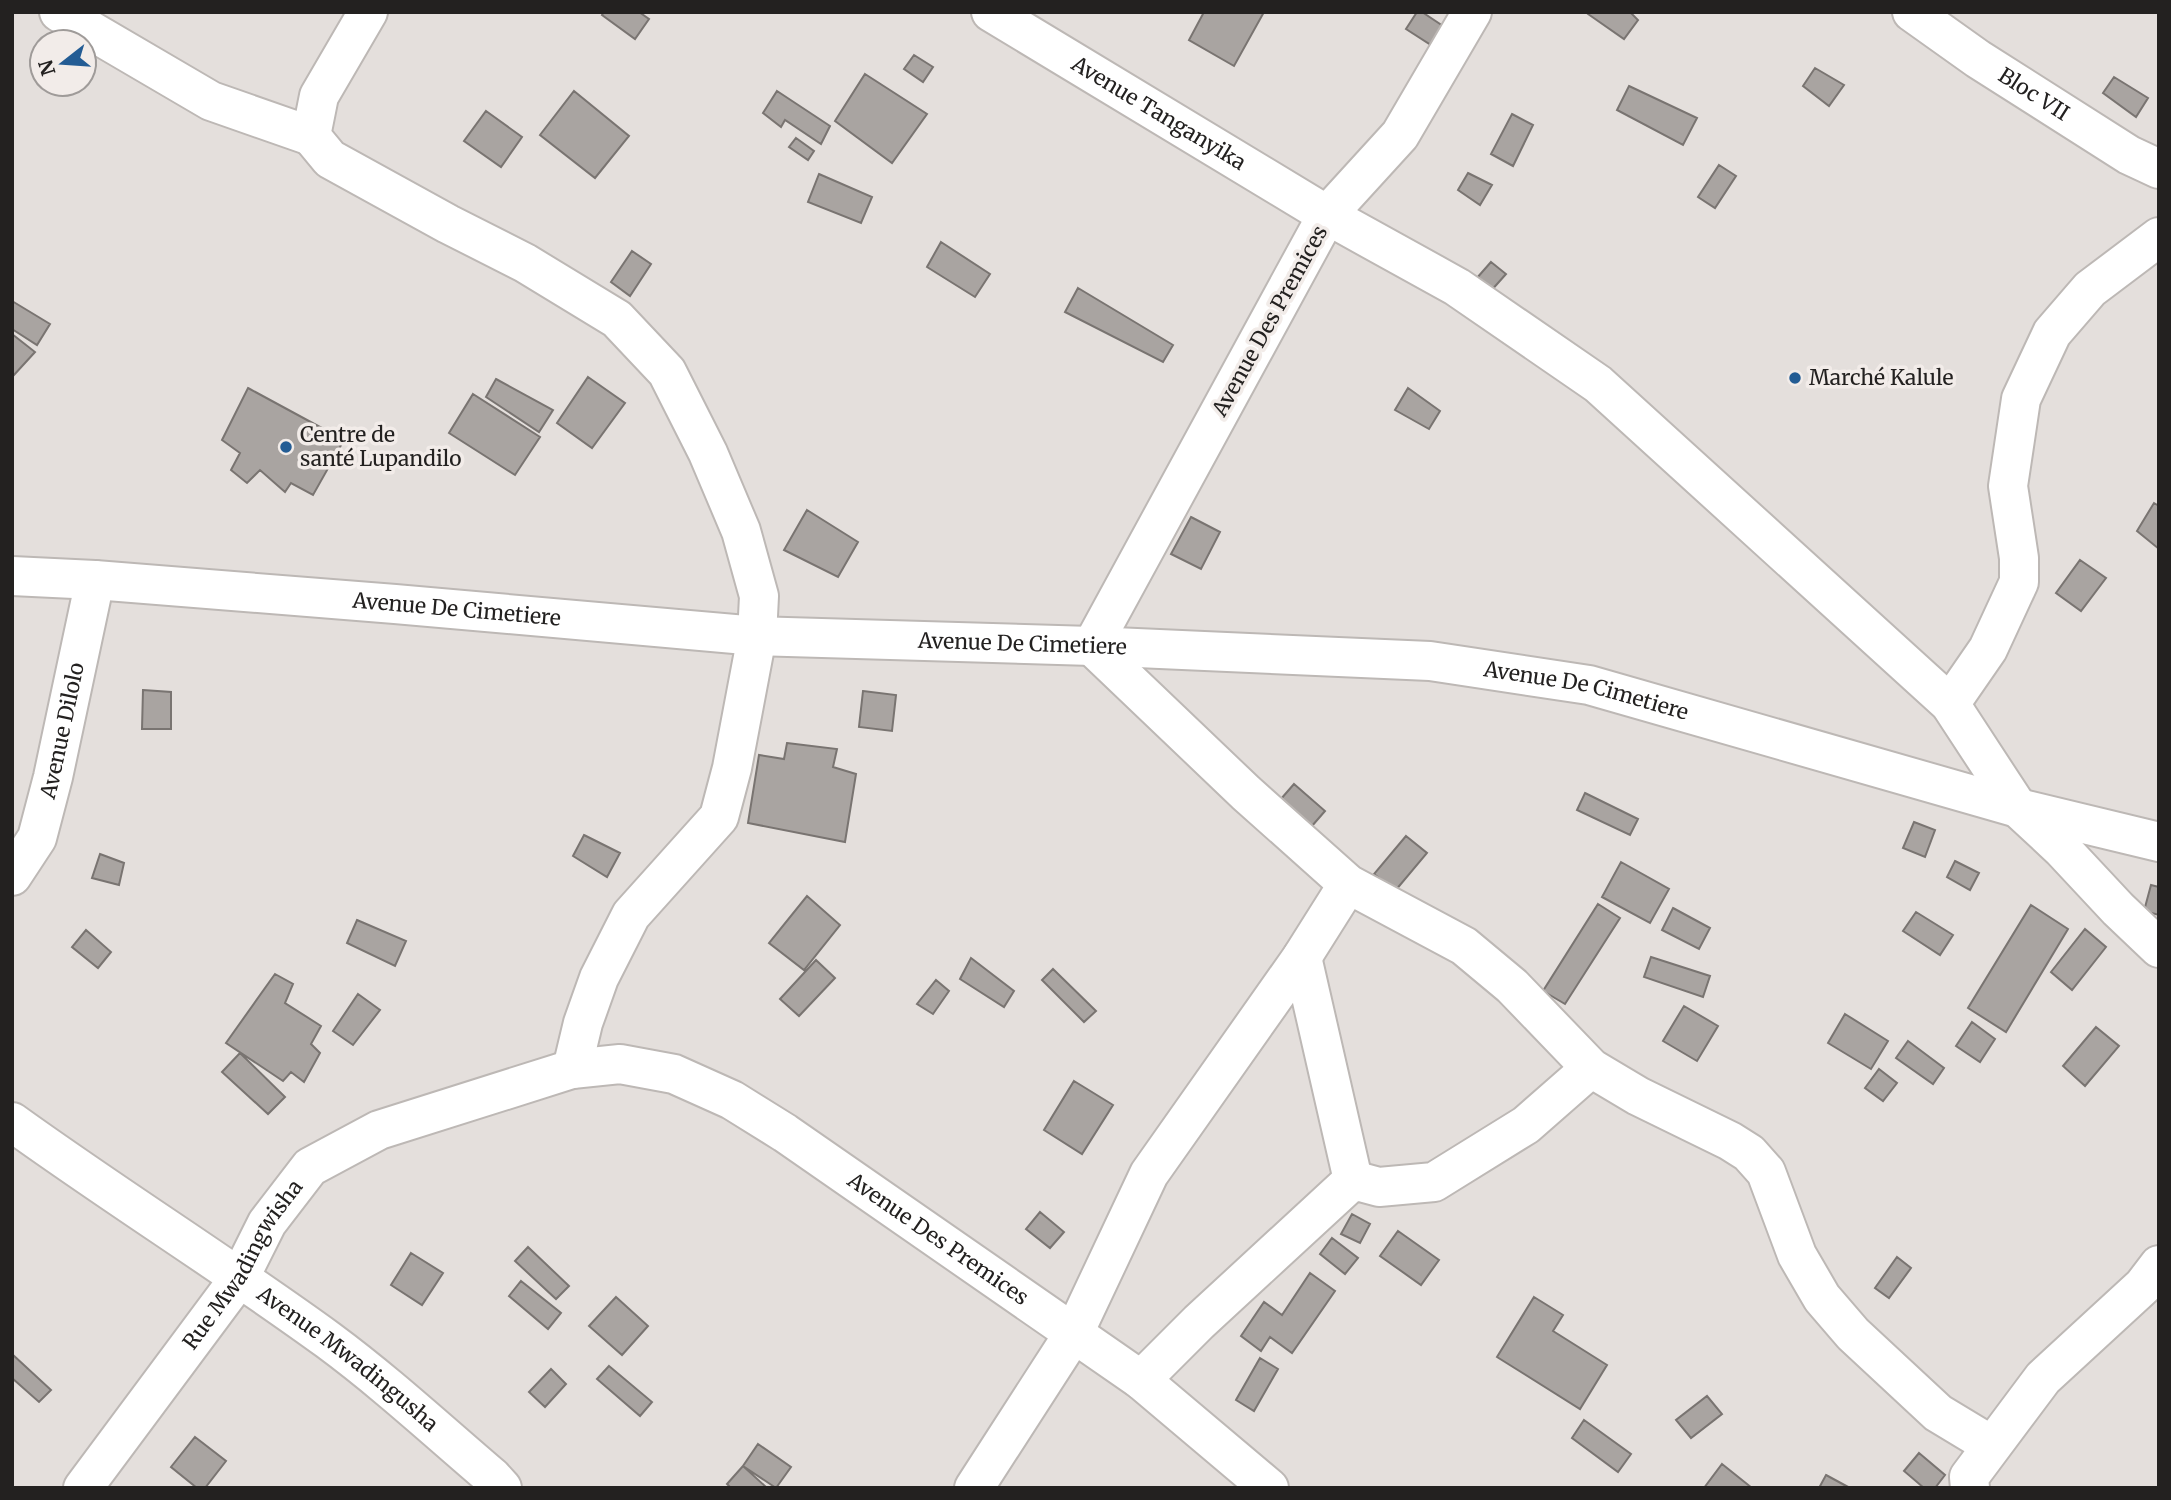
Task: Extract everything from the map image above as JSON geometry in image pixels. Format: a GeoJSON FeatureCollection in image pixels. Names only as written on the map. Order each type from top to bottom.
{"type":"FeatureCollection","features":[{"type":"Feature","properties":{"kind":"street"},"geometry":{"type":"LineString","coordinates":[[59,12],[211,101],[311,136],[330,159],[525,263],[617,319],[667,372],[708,453],[741,531],[759,596],[757,636],[732,768],[719,817],[631,915],[599,978],[583,1023],[572,1069]]}},
{"type":"Feature","properties":{"kind":"street"},"geometry":{"type":"LineString","coordinates":[[311,136],[319,96],[368,12]]}},
{"type":"Feature","properties":{"kind":"street","name":"Avenue Tanganyika"},"geometry":{"type":"LineString","coordinates":[[992,12],[1327,215],[1457,287],[1598,384],[1950,704],[2018,808]]}},
{"type":"Feature","properties":{"kind":"street","name":"Avenue Des Premices"},"geometry":{"type":"LineString","coordinates":[[1092,646],[1327,215],[1400,135],[1472,12]]}},
{"type":"Feature","properties":{"kind":"street","name":"Bloc VII"},"geometry":{"type":"LineString","coordinates":[[1912,12],[1978,59],[2119,149],[2159,169]]}},
{"type":"Feature","properties":{"kind":"street"},"geometry":{"type":"LineString","coordinates":[[1950,704],[1988,649],[2019,582],[2019,558],[2008,486],[2021,399],[2052,333],[2090,289],[2159,237]]}},
{"type":"Feature","properties":{"kind":"street","name":"Avenue De Cimetiere"},"geometry":{"type":"LineString","coordinates":[[12,576],[395,604],[757,636],[1092,646],[1430,661],[1589,685],[2018,808],[2159,842]]}},
{"type":"Feature","properties":{"kind":"street","name":"Avenue Dilolo"},"geometry":{"type":"LineString","coordinates":[[12,876],[37,838],[53,778],[95,580]]}},
{"type":"Feature","properties":{"kind":"street"},"geometry":{"type":"LineString","coordinates":[[1092,646],[1246,793],[1348,884],[1464,946],[1512,986],[1591,1068],[1638,1096],[1730,1140],[1749,1153],[1766,1172],[1797,1255],[1822,1298],[1853,1334],[1938,1413],[1991,1445]]}},
{"type":"Feature","properties":{"kind":"street"},"geometry":{"type":"LineString","coordinates":[[2018,808],[2159,948]]}},
{"type":"Feature","properties":{"kind":"street"},"geometry":{"type":"LineString","coordinates":[[974,1488],[1074,1334],[1149,1174],[1301,957],[1348,884]]}},
{"type":"Feature","properties":{"kind":"street"},"geometry":{"type":"LineString","coordinates":[[1301,957],[1353,1180]]}},
{"type":"Feature","properties":{"kind":"street","name":"Avenue Des Premices"},"geometry":{"type":"LineString","coordinates":[[572,1069],[620,1064],[674,1074],[732,1100],[785,1133],[1141,1380],[1269,1488]]}},
{"type":"Feature","properties":{"kind":"street"},"geometry":{"type":"LineString","coordinates":[[1353,1180],[1379,1188],[1434,1182],[1526,1125],[1591,1068]]}},
{"type":"Feature","properties":{"kind":"street","name":"Rue Mwadingwisha"},"geometry":{"type":"LineString","coordinates":[[83,1488],[240,1277],[267,1223],[310,1167],[379,1130],[572,1069]]}},
{"type":"Feature","properties":{"kind":"street","name":"Avenue Mwadingusha"},"geometry":{"type":"LineString","coordinates":[[12,1122],[89,1177],[240,1277],[331,1343],[482,1468],[502,1488]]}},
{"type":"Feature","properties":{"kind":"street"},"geometry":{"type":"LineString","coordinates":[[1141,1380],[1199,1322],[1353,1180]]}},
{"type":"Feature","properties":{"kind":"street"},"geometry":{"type":"LineString","coordinates":[[1970,1488],[1969,1477],[2043,1378],[2154,1284]]}},
{"type":"Feature","properties":{"kind":"building"},"geometry":{"type":"Polygon","coordinates":[[[604,12],[639,12],[649,19],[635,39],[602,15],[604,12]]]}},
{"type":"Feature","properties":{"kind":"building"},"geometry":{"type":"Polygon","coordinates":[[[1204,12],[1264,12],[1234,66],[1189,40],[1204,12]]]}},
{"type":"Feature","properties":{"kind":"building"},"geometry":{"type":"Polygon","coordinates":[[[1417,12],[1422,12],[1443,26],[1431,45],[1406,29],[1417,12]]]}},
{"type":"Feature","properties":{"kind":"building"},"geometry":{"type":"Polygon","coordinates":[[[1630,12],[1638,20],[1624,39],[1588,14],[1630,12]]]}},
{"type":"Feature","properties":{"kind":"building"},"geometry":{"type":"Polygon","coordinates":[[[914,55],[933,67],[923,82],[904,69],[914,55]]]}},
{"type":"Feature","properties":{"kind":"building"},"geometry":{"type":"Polygon","coordinates":[[[1815,68],[1844,85],[1829,106],[1803,86],[1815,68]]]}},
{"type":"Feature","properties":{"kind":"building"},"geometry":{"type":"Polygon","coordinates":[[[865,74],[927,114],[892,163],[835,121],[865,74]]]}},
{"type":"Feature","properties":{"kind":"building"},"geometry":{"type":"Polygon","coordinates":[[[2114,77],[2148,98],[2136,117],[2103,93],[2114,77]]]}},
{"type":"Feature","properties":{"kind":"building"},"geometry":{"type":"Polygon","coordinates":[[[1629,86],[1697,118],[1683,145],[1617,110],[1629,86]]]}},
{"type":"Feature","properties":{"kind":"building"},"geometry":{"type":"Polygon","coordinates":[[[574,91],[629,136],[595,178],[540,135],[574,91]]]}},
{"type":"Feature","properties":{"kind":"building"},"geometry":{"type":"Polygon","coordinates":[[[777,91],[830,126],[821,144],[785,120],[781,127],[763,113],[777,91]]]}},
{"type":"Feature","properties":{"kind":"building"},"geometry":{"type":"Polygon","coordinates":[[[486,111],[522,137],[501,167],[464,141],[486,111]]]}},
{"type":"Feature","properties":{"kind":"building"},"geometry":{"type":"Polygon","coordinates":[[[1512,114],[1533,125],[1513,166],[1491,154],[1512,114]]]}},
{"type":"Feature","properties":{"kind":"building"},"geometry":{"type":"Polygon","coordinates":[[[796,138],[814,151],[808,160],[789,147],[796,138]]]}},
{"type":"Feature","properties":{"kind":"building"},"geometry":{"type":"Polygon","coordinates":[[[1719,165],[1736,176],[1715,208],[1698,197],[1719,165]]]}},
{"type":"Feature","properties":{"kind":"building"},"geometry":{"type":"Polygon","coordinates":[[[1468,173],[1492,185],[1480,205],[1458,190],[1468,173]]]}},
{"type":"Feature","properties":{"kind":"building"},"geometry":{"type":"Polygon","coordinates":[[[819,174],[872,197],[861,223],[808,202],[819,174]]]}},
{"type":"Feature","properties":{"kind":"building"},"geometry":{"type":"Polygon","coordinates":[[[941,242],[990,274],[975,297],[927,267],[941,242]]]}},
{"type":"Feature","properties":{"kind":"building"},"geometry":{"type":"Polygon","coordinates":[[[632,251],[651,264],[630,296],[611,282],[632,251]]]}},
{"type":"Feature","properties":{"kind":"building"},"geometry":{"type":"Polygon","coordinates":[[[1491,262],[1506,274],[1490,292],[1476,279],[1491,262]]]}},
{"type":"Feature","properties":{"kind":"building"},"geometry":{"type":"Polygon","coordinates":[[[1078,288],[1173,345],[1163,362],[1065,312],[1078,288]]]}},
{"type":"Feature","properties":{"kind":"building"},"geometry":{"type":"Polygon","coordinates":[[[12,301],[50,324],[37,345],[12,329],[12,301]]]}},
{"type":"Feature","properties":{"kind":"building"},"geometry":{"type":"Polygon","coordinates":[[[12,334],[35,352],[14,375],[12,374],[12,334]]]}},
{"type":"Feature","properties":{"kind":"building"},"geometry":{"type":"Polygon","coordinates":[[[588,377],[625,403],[592,448],[557,423],[588,377]]]}},
{"type":"Feature","properties":{"kind":"building"},"geometry":{"type":"Polygon","coordinates":[[[496,379],[553,410],[539,432],[486,397],[496,379]]]}},
{"type":"Feature","properties":{"kind":"building","name":"Centre de santé Lupandilo"},"geometry":{"type":"Polygon","coordinates":[[[248,388],[344,440],[313,495],[291,483],[285,492],[260,470],[247,483],[231,470],[240,453],[222,440],[248,388]]]}},
{"type":"Feature","properties":{"kind":"building"},"geometry":{"type":"Polygon","coordinates":[[[1408,388],[1440,411],[1429,429],[1395,410],[1408,388]]]}},
{"type":"Feature","properties":{"kind":"building"},"geometry":{"type":"Polygon","coordinates":[[[473,394],[540,437],[515,475],[449,433],[473,394]]]}},
{"type":"Feature","properties":{"kind":"building"},"geometry":{"type":"Polygon","coordinates":[[[2154,503],[2159,506],[2159,549],[2137,531],[2154,503]]]}},
{"type":"Feature","properties":{"kind":"building"},"geometry":{"type":"Polygon","coordinates":[[[807,510],[858,542],[838,577],[784,550],[807,510]]]}},
{"type":"Feature","properties":{"kind":"building"},"geometry":{"type":"Polygon","coordinates":[[[1191,517],[1220,532],[1201,569],[1171,554],[1191,517]]]}},
{"type":"Feature","properties":{"kind":"building"},"geometry":{"type":"Polygon","coordinates":[[[2080,560],[2106,578],[2081,611],[2056,593],[2080,560]]]}},
{"type":"Feature","properties":{"kind":"building"},"geometry":{"type":"Polygon","coordinates":[[[143,690],[171,692],[171,729],[142,729],[143,690]]]}},
{"type":"Feature","properties":{"kind":"building"},"geometry":{"type":"Polygon","coordinates":[[[863,691],[896,695],[892,731],[859,727],[863,691]]]}},
{"type":"Feature","properties":{"kind":"building"},"geometry":{"type":"Polygon","coordinates":[[[787,743],[837,749],[833,767],[856,774],[845,842],[748,823],[759,755],[784,759],[787,743]]]}},
{"type":"Feature","properties":{"kind":"building"},"geometry":{"type":"Polygon","coordinates":[[[1294,784],[1325,811],[1305,834],[1274,807],[1294,784]]]}},
{"type":"Feature","properties":{"kind":"building"},"geometry":{"type":"Polygon","coordinates":[[[1585,793],[1638,819],[1630,835],[1577,810],[1585,793]]]}},
{"type":"Feature","properties":{"kind":"building"},"geometry":{"type":"Polygon","coordinates":[[[1914,822],[1935,830],[1925,857],[1903,848],[1914,822]]]}},
{"type":"Feature","properties":{"kind":"building"},"geometry":{"type":"Polygon","coordinates":[[[584,835],[620,853],[607,877],[573,856],[584,835]]]}},
{"type":"Feature","properties":{"kind":"building"},"geometry":{"type":"Polygon","coordinates":[[[1406,836],[1427,853],[1395,891],[1374,874],[1406,836]]]}},
{"type":"Feature","properties":{"kind":"building"},"geometry":{"type":"Polygon","coordinates":[[[100,854],[124,863],[119,885],[92,878],[100,854]]]}},
{"type":"Feature","properties":{"kind":"building"},"geometry":{"type":"Polygon","coordinates":[[[1955,861],[1979,873],[1970,890],[1947,877],[1955,861]]]}},
{"type":"Feature","properties":{"kind":"building"},"geometry":{"type":"Polygon","coordinates":[[[1621,862],[1669,889],[1650,923],[1602,897],[1621,862]]]}},
{"type":"Feature","properties":{"kind":"building"},"geometry":{"type":"Polygon","coordinates":[[[2151,885],[2159,887],[2159,915],[2144,911],[2151,885]]]}},
{"type":"Feature","properties":{"kind":"building"},"geometry":{"type":"Polygon","coordinates":[[[807,896],[840,925],[804,970],[769,943],[807,896]]]}},
{"type":"Feature","properties":{"kind":"building"},"geometry":{"type":"Polygon","coordinates":[[[1598,904],[1620,918],[1565,1004],[1543,991],[1598,904]]]}},
{"type":"Feature","properties":{"kind":"building"},"geometry":{"type":"Polygon","coordinates":[[[2031,905],[2068,929],[2006,1032],[1968,1008],[2031,905]]]}},
{"type":"Feature","properties":{"kind":"building"},"geometry":{"type":"Polygon","coordinates":[[[1673,908],[1710,928],[1699,949],[1662,930],[1673,908]]]}},
{"type":"Feature","properties":{"kind":"building"},"geometry":{"type":"Polygon","coordinates":[[[1916,912],[1953,935],[1940,955],[1903,931],[1916,912]]]}},
{"type":"Feature","properties":{"kind":"building"},"geometry":{"type":"Polygon","coordinates":[[[357,920],[406,941],[395,966],[347,943],[357,920]]]}},
{"type":"Feature","properties":{"kind":"building"},"geometry":{"type":"Polygon","coordinates":[[[2085,929],[2106,947],[2072,990],[2051,972],[2085,929]]]}},
{"type":"Feature","properties":{"kind":"building"},"geometry":{"type":"Polygon","coordinates":[[[86,930],[111,952],[98,968],[72,947],[86,930]]]}},
{"type":"Feature","properties":{"kind":"building"},"geometry":{"type":"Polygon","coordinates":[[[1651,957],[1710,976],[1703,997],[1644,977],[1651,957]]]}},
{"type":"Feature","properties":{"kind":"building"},"geometry":{"type":"Polygon","coordinates":[[[971,958],[1014,991],[1004,1007],[960,979],[971,958]]]}},
{"type":"Feature","properties":{"kind":"building"},"geometry":{"type":"Polygon","coordinates":[[[816,960],[835,978],[799,1016],[780,999],[816,960]]]}},
{"type":"Feature","properties":{"kind":"building"},"geometry":{"type":"Polygon","coordinates":[[[1053,969],[1096,1011],[1084,1022],[1042,980],[1053,969]]]}},
{"type":"Feature","properties":{"kind":"building"},"geometry":{"type":"Polygon","coordinates":[[[275,974],[293,984],[285,1003],[321,1026],[311,1044],[320,1053],[304,1082],[291,1072],[283,1081],[226,1043],[275,974]]]}},
{"type":"Feature","properties":{"kind":"building"},"geometry":{"type":"Polygon","coordinates":[[[936,980],[949,991],[933,1014],[917,1004],[936,980]]]}},
{"type":"Feature","properties":{"kind":"building"},"geometry":{"type":"Polygon","coordinates":[[[358,994],[380,1010],[353,1045],[333,1031],[358,994]]]}},
{"type":"Feature","properties":{"kind":"building"},"geometry":{"type":"Polygon","coordinates":[[[1684,1006],[1718,1026],[1697,1061],[1663,1041],[1684,1006]]]}},
{"type":"Feature","properties":{"kind":"building"},"geometry":{"type":"Polygon","coordinates":[[[1845,1014],[1888,1041],[1871,1069],[1828,1043],[1845,1014]]]}},
{"type":"Feature","properties":{"kind":"building"},"geometry":{"type":"Polygon","coordinates":[[[1972,1022],[1995,1039],[1980,1062],[1956,1046],[1972,1022]]]}},
{"type":"Feature","properties":{"kind":"building"},"geometry":{"type":"Polygon","coordinates":[[[2096,1027],[2119,1046],[2085,1086],[2063,1066],[2096,1027]]]}},
{"type":"Feature","properties":{"kind":"building"},"geometry":{"type":"Polygon","coordinates":[[[1908,1041],[1944,1068],[1933,1084],[1896,1058],[1908,1041]]]}},
{"type":"Feature","properties":{"kind":"building"},"geometry":{"type":"Polygon","coordinates":[[[240,1053],[285,1097],[268,1114],[222,1072],[240,1053]]]}},
{"type":"Feature","properties":{"kind":"building"},"geometry":{"type":"Polygon","coordinates":[[[1879,1069],[1897,1083],[1883,1101],[1865,1088],[1879,1069]]]}},
{"type":"Feature","properties":{"kind":"building"},"geometry":{"type":"Polygon","coordinates":[[[1074,1081],[1113,1105],[1082,1154],[1044,1130],[1074,1081]]]}},
{"type":"Feature","properties":{"kind":"building"},"geometry":{"type":"Polygon","coordinates":[[[1040,1212],[1064,1232],[1050,1248],[1026,1229],[1040,1212]]]}},
{"type":"Feature","properties":{"kind":"building"},"geometry":{"type":"Polygon","coordinates":[[[1352,1214],[1370,1224],[1360,1243],[1341,1234],[1352,1214]]]}},
{"type":"Feature","properties":{"kind":"building"},"geometry":{"type":"Polygon","coordinates":[[[1398,1231],[1439,1260],[1421,1285],[1380,1256],[1398,1231]]]}},
{"type":"Feature","properties":{"kind":"building"},"geometry":{"type":"Polygon","coordinates":[[[1332,1238],[1358,1258],[1345,1274],[1320,1254],[1332,1238]]]}},
{"type":"Feature","properties":{"kind":"building"},"geometry":{"type":"Polygon","coordinates":[[[528,1247],[569,1286],[556,1299],[515,1261],[528,1247]]]}},
{"type":"Feature","properties":{"kind":"building"},"geometry":{"type":"Polygon","coordinates":[[[411,1253],[443,1273],[422,1305],[391,1285],[411,1253]]]}},
{"type":"Feature","properties":{"kind":"building"},"geometry":{"type":"Polygon","coordinates":[[[1897,1257],[1911,1268],[1889,1298],[1875,1288],[1897,1257]]]}},
{"type":"Feature","properties":{"kind":"building"},"geometry":{"type":"Polygon","coordinates":[[[1310,1273],[1335,1291],[1292,1353],[1270,1337],[1261,1351],[1241,1336],[1264,1302],[1282,1315],[1310,1273]]]}},
{"type":"Feature","properties":{"kind":"building"},"geometry":{"type":"Polygon","coordinates":[[[521,1281],[561,1313],[548,1329],[509,1296],[521,1281]]]}},
{"type":"Feature","properties":{"kind":"building"},"geometry":{"type":"Polygon","coordinates":[[[616,1297],[648,1326],[622,1355],[589,1326],[616,1297]]]}},
{"type":"Feature","properties":{"kind":"building"},"geometry":{"type":"Polygon","coordinates":[[[1534,1297],[1563,1315],[1553,1331],[1607,1365],[1580,1409],[1497,1357],[1534,1297]]]}},
{"type":"Feature","properties":{"kind":"building"},"geometry":{"type":"Polygon","coordinates":[[[12,1354],[51,1390],[39,1402],[12,1378],[12,1354]]]}},
{"type":"Feature","properties":{"kind":"building"},"geometry":{"type":"Polygon","coordinates":[[[1260,1358],[1278,1369],[1254,1411],[1236,1400],[1260,1358]]]}},
{"type":"Feature","properties":{"kind":"building"},"geometry":{"type":"Polygon","coordinates":[[[609,1366],[652,1402],[640,1416],[597,1379],[609,1366]]]}},
{"type":"Feature","properties":{"kind":"building"},"geometry":{"type":"Polygon","coordinates":[[[551,1369],[566,1384],[545,1407],[529,1392],[551,1369]]]}},
{"type":"Feature","properties":{"kind":"building"},"geometry":{"type":"Polygon","coordinates":[[[1707,1396],[1722,1414],[1691,1438],[1676,1420],[1707,1396]]]}},
{"type":"Feature","properties":{"kind":"building"},"geometry":{"type":"Polygon","coordinates":[[[1584,1420],[1631,1454],[1618,1472],[1572,1438],[1584,1420]]]}},
{"type":"Feature","properties":{"kind":"building"},"geometry":{"type":"Polygon","coordinates":[[[195,1437],[226,1461],[205,1488],[197,1488],[171,1467],[195,1437]]]}},
{"type":"Feature","properties":{"kind":"building"},"geometry":{"type":"Polygon","coordinates":[[[758,1444],[791,1467],[776,1488],[743,1466],[758,1444]]]}},
{"type":"Feature","properties":{"kind":"building"},"geometry":{"type":"Polygon","coordinates":[[[1919,1453],[1945,1475],[1935,1488],[1924,1488],[1904,1471],[1919,1453]]]}},
{"type":"Feature","properties":{"kind":"building"},"geometry":{"type":"Polygon","coordinates":[[[1722,1464],[1752,1488],[1704,1488],[1722,1464]]]}},
{"type":"Feature","properties":{"kind":"building"},"geometry":{"type":"Polygon","coordinates":[[[743,1466],[767,1488],[731,1488],[727,1484],[743,1466]]]}},
{"type":"Feature","properties":{"kind":"building"},"geometry":{"type":"Polygon","coordinates":[[[1826,1475],[1850,1488],[1819,1488],[1826,1475]]]}},
{"type":"Feature","properties":{"kind":"place","name":"Marché Kalule"},"geometry":{"type":"Point","coordinates":[1795,378]}},
{"type":"Feature","properties":{"kind":"place","name":"Centre de santé Lupandilo"},"geometry":{"type":"Point","coordinates":[286,447]}}]}
